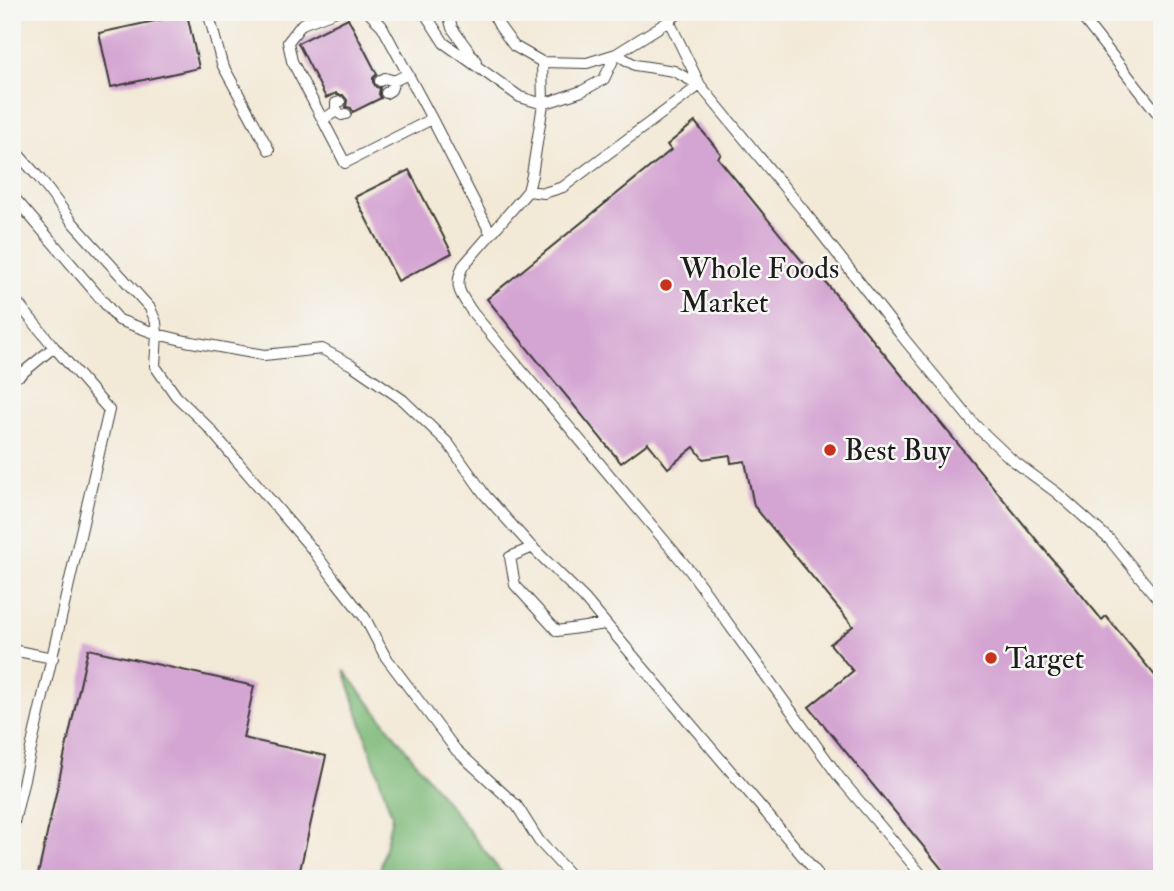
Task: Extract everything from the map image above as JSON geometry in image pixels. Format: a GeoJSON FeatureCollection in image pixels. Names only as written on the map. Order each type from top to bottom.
{"type":"FeatureCollection","features":[{"type":"Feature","properties":{"kind":"lane"},"geometry":{"type":"LineString","coordinates":[[208,12],[222,64],[269,150]]}},
{"type":"Feature","properties":{"kind":"lane"},"geometry":{"type":"LineString","coordinates":[[334,12],[302,24],[288,42],[292,61],[345,163],[432,119]]}},
{"type":"Feature","properties":{"kind":"lane"},"geometry":{"type":"LineString","coordinates":[[368,12],[382,26],[491,234]]}},
{"type":"Feature","properties":{"kind":"lane"},"geometry":{"type":"LineString","coordinates":[[424,12],[444,43],[520,97],[543,104],[582,91],[604,79],[616,54]]}},
{"type":"Feature","properties":{"kind":"lane"},"geometry":{"type":"LineString","coordinates":[[448,12],[452,28],[482,69]]}},
{"type":"Feature","properties":{"kind":"lane"},"geometry":{"type":"LineString","coordinates":[[492,12],[514,46],[542,62],[587,63],[616,54],[680,12]]}},
{"type":"Feature","properties":{"kind":"lane"},"geometry":{"type":"LineString","coordinates":[[1079,12],[1162,119]]}},
{"type":"Feature","properties":{"kind":"lane"},"geometry":{"type":"LineString","coordinates":[[669,21],[700,85],[975,425],[994,444],[1110,540],[1162,604]]}},
{"type":"Feature","properties":{"kind":"lane"},"geometry":{"type":"LineString","coordinates":[[616,54],[635,65],[674,71],[700,85]]}},
{"type":"Feature","properties":{"kind":"lane"},"geometry":{"type":"LineString","coordinates":[[542,62],[543,104],[528,191],[463,266],[457,278],[460,293],[473,313],[691,572],[839,777],[925,879]]}},
{"type":"Feature","properties":{"kind":"lane"},"geometry":{"type":"LineString","coordinates":[[380,81],[385,78],[394,81],[408,74]]}},
{"type":"Feature","properties":{"kind":"lane"},"geometry":{"type":"LineString","coordinates":[[386,93],[391,90],[394,81]]}},
{"type":"Feature","properties":{"kind":"lane"},"geometry":{"type":"LineString","coordinates":[[528,191],[544,192],[563,187],[700,85]]}},
{"type":"Feature","properties":{"kind":"lane"},"geometry":{"type":"LineString","coordinates":[[324,119],[341,109]]}},
{"type":"Feature","properties":{"kind":"lane"},"geometry":{"type":"LineString","coordinates":[[12,147],[74,223],[150,308],[158,334],[155,366],[176,396],[208,427],[312,548],[365,618],[385,656],[456,750],[517,806],[539,841],[574,879]]}},
{"type":"Feature","properties":{"kind":"lane"},"geometry":{"type":"LineString","coordinates":[[12,195],[118,320],[186,341],[264,355],[321,349],[352,365],[403,400],[448,443],[485,495],[584,598],[817,873],[810,879]]}},
{"type":"Feature","properties":{"kind":"lane"},"geometry":{"type":"LineString","coordinates":[[12,296],[109,410],[12,831]]}},
{"type":"Feature","properties":{"kind":"lane"},"geometry":{"type":"LineString","coordinates":[[12,379],[54,348]]}},
{"type":"Feature","properties":{"kind":"lane"},"geometry":{"type":"LineString","coordinates":[[533,547],[510,557],[515,585],[557,631],[606,624]]}},
{"type":"Feature","properties":{"kind":"lane"},"geometry":{"type":"LineString","coordinates":[[12,650],[52,659]]}},
{"type":"Feature","properties":{"kind":"green space"},"geometry":{"type":"Polygon","coordinates":[[[344,670],[507,879],[378,879],[392,816],[344,670]]]}},
{"type":"Feature","properties":{"kind":"building"},"geometry":{"type":"Polygon","coordinates":[[[187,14],[199,68],[111,87],[99,33],[187,14]]]}},
{"type":"Feature","properties":{"kind":"building"},"geometry":{"type":"Polygon","coordinates":[[[348,18],[377,74],[373,82],[380,88],[381,98],[353,112],[346,107],[347,100],[343,95],[336,93],[326,98],[298,43],[348,18]]]}},
{"type":"Feature","properties":{"kind":"building"},"geometry":{"type":"Polygon","coordinates":[[[695,122],[721,154],[718,158],[810,271],[814,268],[1102,620],[1106,616],[1162,684],[1162,879],[950,879],[809,707],[853,671],[830,644],[853,626],[754,506],[745,461],[731,463],[730,455],[703,459],[694,447],[668,468],[648,443],[621,463],[487,299],[671,150],[667,145],[695,122]]]}},
{"type":"Feature","properties":{"kind":"building"},"geometry":{"type":"Polygon","coordinates":[[[409,170],[452,253],[398,281],[355,197],[409,170]]]}},
{"type":"Feature","properties":{"kind":"building"},"geometry":{"type":"Polygon","coordinates":[[[88,649],[254,686],[243,738],[326,756],[298,879],[37,879],[88,649]]]}},
{"type":"Feature","properties":{"kind":"place","name":"Whole Foods Market"},"geometry":{"type":"Point","coordinates":[666,285]}},
{"type":"Feature","properties":{"kind":"place","name":"Best Buy"},"geometry":{"type":"Point","coordinates":[830,450]}},
{"type":"Feature","properties":{"kind":"place","name":"Target"},"geometry":{"type":"Point","coordinates":[991,658]}}]}
